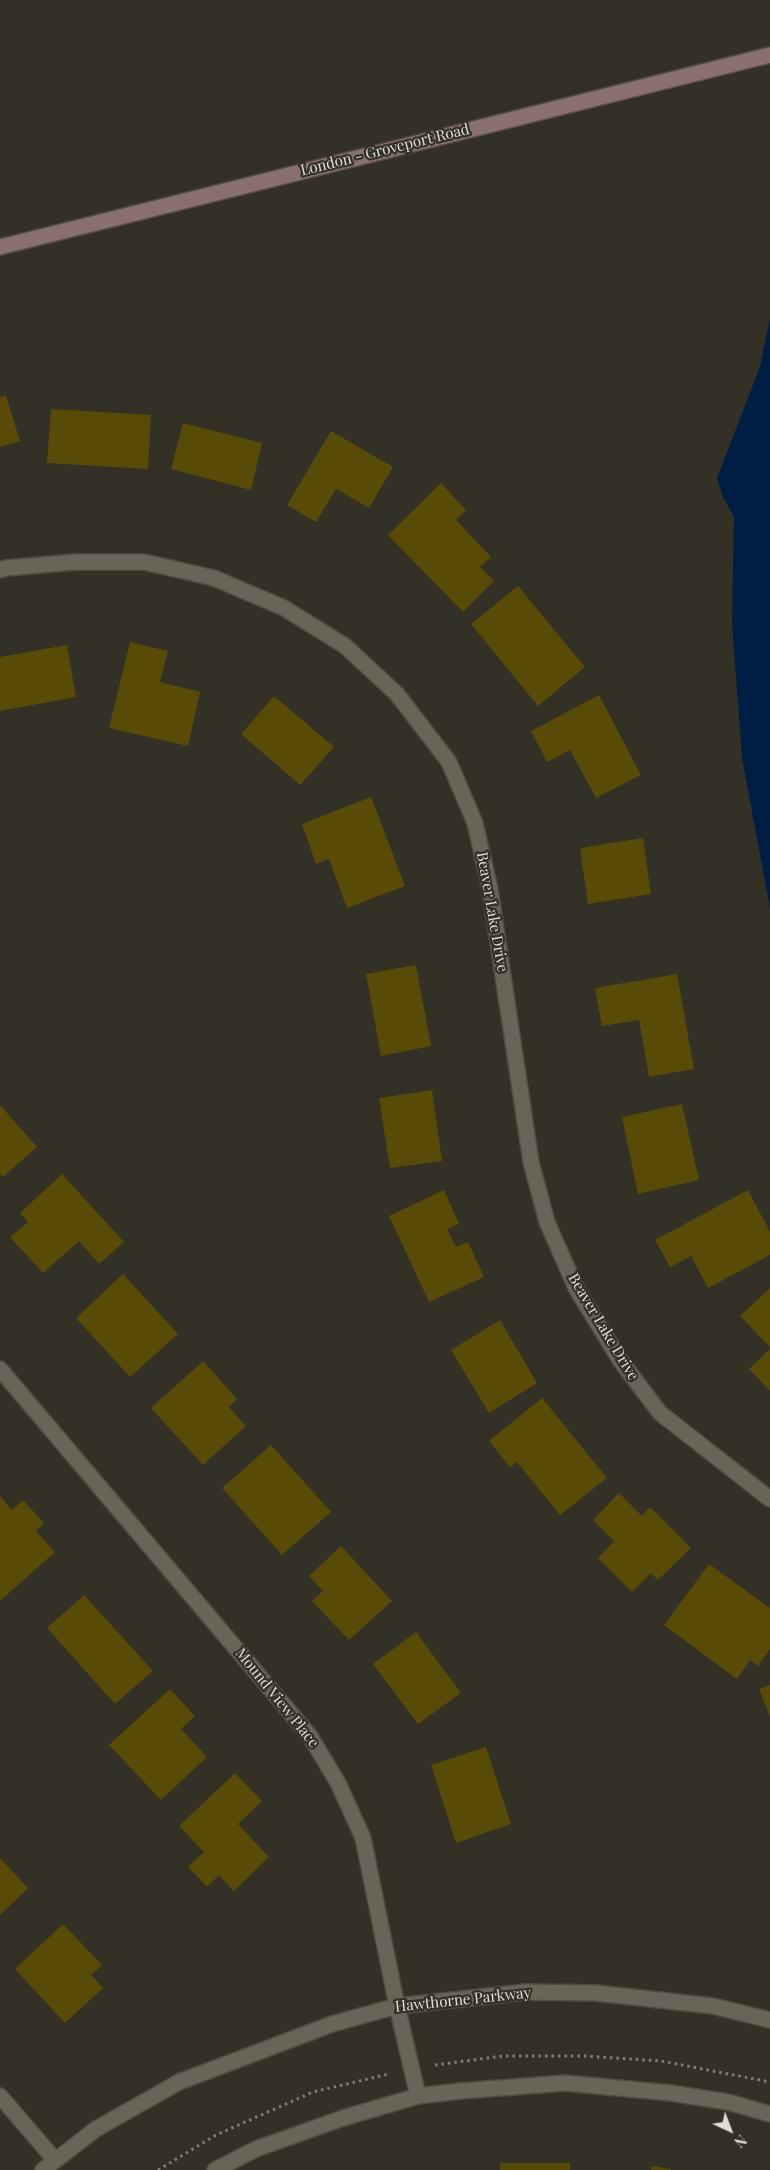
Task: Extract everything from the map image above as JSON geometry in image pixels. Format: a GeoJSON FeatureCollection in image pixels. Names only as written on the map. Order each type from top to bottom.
{"type":"FeatureCollection","features":[{"type":"Feature","properties":{"kind":"main road","name":"London - Groveport Road"},"geometry":{"type":"LineString","coordinates":[[0,247],[770,55]]}},
{"type":"Feature","properties":{"kind":"street","name":"Beaver Lake Drive"},"geometry":{"type":"LineString","coordinates":[[0,570],[75,562],[144,562],[214,578],[284,608],[345,646],[397,694],[449,762],[475,823],[490,889],[531,1162],[547,1222],[576,1288],[620,1360],[660,1413],[770,1499]]}},
{"type":"Feature","properties":{"kind":"street","name":"Mound View Place"},"geometry":{"type":"LineString","coordinates":[[0,1369],[310,1736],[338,1783],[363,1838],[397,2006],[418,2096]]}},
{"type":"Feature","properties":{"kind":"street","name":"Hawthorne Parkway"},"geometry":{"type":"LineString","coordinates":[[43,2170],[96,2129],[179,2082],[332,2024],[397,2006],[526,1992],[596,1994],[713,2006],[770,2020]]}},
{"type":"Feature","properties":{"kind":"street"},"geometry":{"type":"LineString","coordinates":[[215,2170],[256,2148],[343,2118],[418,2096],[461,2091],[565,2083],[671,2093],[728,2102],[770,2114]]}},
{"type":"Feature","properties":{"kind":"street"},"geometry":{"type":"LineString","coordinates":[[0,2096],[55,2160]]}},
{"type":"Feature","properties":{"kind":"water"},"geometry":{"type":"Polygon","coordinates":[[[770,319],[770,908],[742,758],[732,622],[734,517],[723,497],[717,478],[760,367],[770,319]]]}},
{"type":"Feature","properties":{"kind":"building"},"geometry":{"type":"Polygon","coordinates":[[[6,396],[20,441],[0,447],[0,397],[6,396]]]}},
{"type":"Feature","properties":{"kind":"building"},"geometry":{"type":"Polygon","coordinates":[[[51,409],[151,415],[148,469],[47,463],[51,409]]]}},
{"type":"Feature","properties":{"kind":"building"},"geometry":{"type":"Polygon","coordinates":[[[183,423],[262,443],[251,490],[171,469],[183,423]]]}},
{"type":"Feature","properties":{"kind":"building"},"geometry":{"type":"Polygon","coordinates":[[[331,431],[393,467],[369,508],[336,489],[316,522],[287,505],[331,431]]]}},
{"type":"Feature","properties":{"kind":"building"},"geometry":{"type":"Polygon","coordinates":[[[441,483],[466,510],[456,520],[491,557],[480,567],[494,581],[463,612],[388,535],[441,483]]]}},
{"type":"Feature","properties":{"kind":"building"},"geometry":{"type":"Polygon","coordinates":[[[518,586],[585,667],[538,706],[471,624],[518,586]]]}},
{"type":"Feature","properties":{"kind":"building"},"geometry":{"type":"Polygon","coordinates":[[[130,642],[168,651],[160,682],[200,692],[188,746],[109,728],[130,642]]]}},
{"type":"Feature","properties":{"kind":"building"},"geometry":{"type":"Polygon","coordinates":[[[67,645],[76,697],[0,711],[0,657],[67,645]]]}},
{"type":"Feature","properties":{"kind":"building"},"geometry":{"type":"Polygon","coordinates":[[[599,695],[641,775],[596,798],[570,750],[547,762],[531,731],[599,695]]]}},
{"type":"Feature","properties":{"kind":"building"},"geometry":{"type":"Polygon","coordinates":[[[274,696],[334,747],[300,785],[241,734],[274,696]]]}},
{"type":"Feature","properties":{"kind":"building"},"geometry":{"type":"Polygon","coordinates":[[[371,797],[405,886],[347,908],[329,859],[316,864],[302,824],[371,797]]]}},
{"type":"Feature","properties":{"kind":"building"},"geometry":{"type":"Polygon","coordinates":[[[643,838],[651,894],[588,904],[580,848],[643,838]]]}},
{"type":"Feature","properties":{"kind":"building"},"geometry":{"type":"Polygon","coordinates":[[[416,965],[431,1046],[381,1056],[366,974],[416,965]]]}},
{"type":"Feature","properties":{"kind":"building"},"geometry":{"type":"Polygon","coordinates":[[[677,974],[694,1069],[649,1077],[639,1020],[602,1026],[595,988],[677,974]]]}},
{"type":"Feature","properties":{"kind":"building"},"geometry":{"type":"Polygon","coordinates":[[[432,1090],[442,1161],[390,1168],[379,1098],[432,1090]]]}},
{"type":"Feature","properties":{"kind":"building"},"geometry":{"type":"Polygon","coordinates":[[[682,1104],[699,1180],[638,1194],[622,1117],[682,1104]]]}},
{"type":"Feature","properties":{"kind":"building"},"geometry":{"type":"Polygon","coordinates":[[[0,1105],[37,1147],[3,1177],[0,1174],[0,1105]]]}},
{"type":"Feature","properties":{"kind":"building"},"geometry":{"type":"Polygon","coordinates":[[[62,1174],[124,1242],[99,1264],[79,1241],[43,1273],[10,1237],[28,1222],[20,1213],[62,1174]]]}},
{"type":"Feature","properties":{"kind":"building"},"geometry":{"type":"Polygon","coordinates":[[[444,1190],[459,1224],[447,1229],[456,1247],[468,1242],[484,1277],[429,1302],[389,1216],[444,1190]]]}},
{"type":"Feature","properties":{"kind":"building"},"geometry":{"type":"Polygon","coordinates":[[[748,1190],[770,1232],[770,1255],[708,1288],[691,1256],[670,1267],[655,1240],[748,1190]]]}},
{"type":"Feature","properties":{"kind":"building"},"geometry":{"type":"Polygon","coordinates":[[[123,1274],[178,1334],[130,1377],[76,1318],[123,1274]]]}},
{"type":"Feature","properties":{"kind":"building"},"geometry":{"type":"Polygon","coordinates":[[[770,1288],[770,1347],[740,1316],[770,1288]]]}},
{"type":"Feature","properties":{"kind":"building"},"geometry":{"type":"Polygon","coordinates":[[[500,1320],[537,1383],[489,1413],[451,1350],[500,1320]]]}},
{"type":"Feature","properties":{"kind":"building"},"geometry":{"type":"Polygon","coordinates":[[[770,1349],[770,1391],[749,1369],[770,1349]]]}},
{"type":"Feature","properties":{"kind":"building"},"geometry":{"type":"Polygon","coordinates":[[[203,1361],[237,1399],[229,1407],[246,1426],[203,1465],[151,1408],[203,1361]]]}},
{"type":"Feature","properties":{"kind":"building"},"geometry":{"type":"Polygon","coordinates":[[[542,1398],[607,1478],[560,1515],[517,1462],[510,1467],[489,1441],[542,1398]]]}},
{"type":"Feature","properties":{"kind":"building"},"geometry":{"type":"Polygon","coordinates":[[[271,1445],[331,1512],[282,1555],[222,1488],[271,1445]]]}},
{"type":"Feature","properties":{"kind":"building"},"geometry":{"type":"Polygon","coordinates":[[[619,1493],[642,1516],[650,1507],[691,1548],[658,1580],[651,1573],[632,1592],[598,1558],[614,1541],[593,1520],[619,1493]]]}},
{"type":"Feature","properties":{"kind":"building"},"geometry":{"type":"Polygon","coordinates":[[[0,1496],[12,1510],[23,1500],[44,1523],[36,1531],[55,1552],[0,1601],[0,1496]]]}},
{"type":"Feature","properties":{"kind":"building"},"geometry":{"type":"Polygon","coordinates":[[[341,1546],[392,1601],[349,1640],[312,1601],[323,1591],[309,1576],[341,1546]]]}},
{"type":"Feature","properties":{"kind":"building"},"geometry":{"type":"Polygon","coordinates":[[[709,1564],[770,1608],[770,1649],[758,1666],[750,1660],[737,1679],[664,1625],[709,1564]]]}},
{"type":"Feature","properties":{"kind":"building"},"geometry":{"type":"Polygon","coordinates":[[[84,1595],[153,1671],[115,1704],[47,1628],[84,1595]]]}},
{"type":"Feature","properties":{"kind":"building"},"geometry":{"type":"Polygon","coordinates":[[[416,1632],[461,1693],[418,1724],[373,1664],[416,1632]]]}},
{"type":"Feature","properties":{"kind":"building"},"geometry":{"type":"Polygon","coordinates":[[[770,1685],[770,1717],[759,1689],[770,1685]]]}},
{"type":"Feature","properties":{"kind":"building"},"geometry":{"type":"Polygon","coordinates":[[[170,1689],[195,1716],[181,1729],[207,1757],[161,1800],[109,1745],[170,1689]]]}},
{"type":"Feature","properties":{"kind":"building"},"geometry":{"type":"Polygon","coordinates":[[[486,1747],[511,1824],[456,1843],[431,1765],[486,1747]]]}},
{"type":"Feature","properties":{"kind":"building"},"geometry":{"type":"Polygon","coordinates":[[[235,1773],[262,1801],[238,1824],[269,1857],[234,1891],[219,1875],[207,1887],[188,1867],[204,1852],[179,1826],[235,1773]]]}},
{"type":"Feature","properties":{"kind":"building"},"geometry":{"type":"Polygon","coordinates":[[[0,1858],[28,1888],[0,1915],[0,1858]]]}},
{"type":"Feature","properties":{"kind":"building"},"geometry":{"type":"Polygon","coordinates":[[[63,1924],[102,1965],[91,1975],[103,1988],[65,2023],[15,1969],[63,1924]]]}},
{"type":"Feature","properties":{"kind":"building"},"geometry":{"type":"Polygon","coordinates":[[[500,2163],[570,2163],[570,2170],[500,2170],[500,2163]]]}},
{"type":"Feature","properties":{"kind":"building"},"geometry":{"type":"Polygon","coordinates":[[[652,2166],[671,2169],[671,2170],[651,2170],[652,2166]]]}}]}
